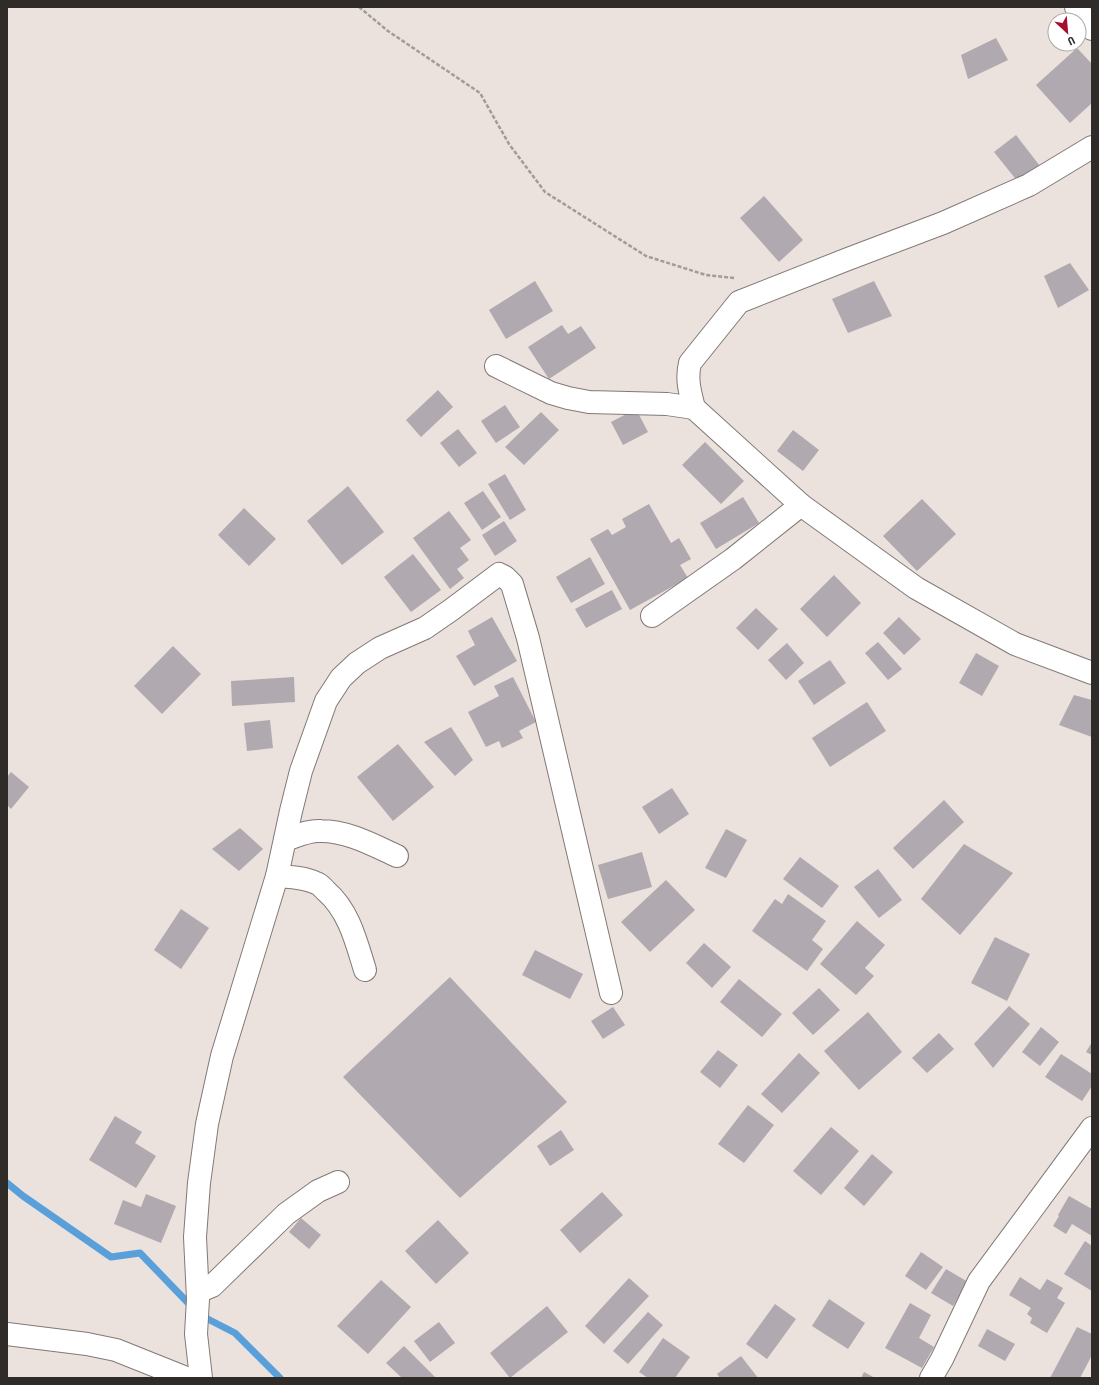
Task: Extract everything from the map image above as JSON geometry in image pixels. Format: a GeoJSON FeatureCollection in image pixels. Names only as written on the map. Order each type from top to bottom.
{"type":"FeatureCollection","features":[{"type":"Feature","properties":{"kind":"street"},"geometry":{"type":"LineString","coordinates":[[1076,7],[1092,29]]}},
{"type":"Feature","properties":{"kind":"street"},"geometry":{"type":"LineString","coordinates":[[1092,147],[1029,185],[943,224],[841,261],[739,302],[690,363],[688,374],[689,389],[694,408],[801,505],[929,596],[1015,644],[1092,673]]}},
{"type":"Feature","properties":{"kind":"street"},"geometry":{"type":"LineString","coordinates":[[496,366],[546,390],[568,398],[589,402],[666,404],[694,408]]}},
{"type":"Feature","properties":{"kind":"street"},"geometry":{"type":"LineString","coordinates":[[652,616],[733,559],[801,505]]}},
{"type":"Feature","properties":{"kind":"street"},"geometry":{"type":"LineString","coordinates":[[200,1378],[196,1334],[198,1295],[195,1237],[199,1183],[208,1124],[222,1056],[277,876],[301,771],[326,701],[341,678],[357,663],[380,648],[425,628],[499,574],[505,577],[512,584],[528,638],[611,993]]}},
{"type":"Feature","properties":{"kind":"street"},"geometry":{"type":"LineString","coordinates":[[285,840],[303,833],[320,830],[346,834],[397,856]]}},
{"type":"Feature","properties":{"kind":"street"},"geometry":{"type":"LineString","coordinates":[[277,876],[297,877],[317,883],[332,896],[344,913],[354,932],[365,970]]}},
{"type":"Feature","properties":{"kind":"street"},"geometry":{"type":"LineString","coordinates":[[931,1378],[979,1281],[1092,1128]]}},
{"type":"Feature","properties":{"kind":"street"},"geometry":{"type":"LineString","coordinates":[[198,1295],[212,1286],[286,1214],[318,1191],[338,1182]]}},
{"type":"Feature","properties":{"kind":"street"},"geometry":{"type":"LineString","coordinates":[[7,1334],[86,1344],[116,1350],[186,1378]]}},
{"type":"Feature","properties":{"kind":"path"},"geometry":{"type":"LineString","coordinates":[[359,7],[388,31],[480,93],[509,144],[545,192],[646,256],[706,275],[735,278]]}},
{"type":"Feature","properties":{"kind":"building"},"geometry":{"type":"Polygon","coordinates":[[[996,38],[1008,60],[968,79],[961,55],[996,38]]]}},
{"type":"Feature","properties":{"kind":"building"},"geometry":{"type":"Polygon","coordinates":[[[1073,52],[1081,52],[1092,64],[1092,103],[1070,123],[1036,85],[1073,52]]]}},
{"type":"Feature","properties":{"kind":"building"},"geometry":{"type":"Polygon","coordinates":[[[1016,135],[1043,170],[1022,187],[994,152],[1016,135]]]}},
{"type":"Feature","properties":{"kind":"building"},"geometry":{"type":"Polygon","coordinates":[[[764,196],[803,240],[779,262],[740,218],[764,196]]]}},
{"type":"Feature","properties":{"kind":"building"},"geometry":{"type":"Polygon","coordinates":[[[1070,263],[1089,290],[1058,308],[1044,276],[1070,263]]]}},
{"type":"Feature","properties":{"kind":"building"},"geometry":{"type":"Polygon","coordinates":[[[535,281],[553,311],[506,339],[489,310],[535,281]]]}},
{"type":"Feature","properties":{"kind":"building"},"geometry":{"type":"Polygon","coordinates":[[[874,281],[892,316],[848,333],[832,299],[874,281]]]}},
{"type":"Feature","properties":{"kind":"building"},"geometry":{"type":"Polygon","coordinates":[[[562,325],[568,334],[581,326],[596,348],[549,379],[528,347],[562,325]]]}},
{"type":"Feature","properties":{"kind":"building"},"geometry":{"type":"Polygon","coordinates":[[[438,390],[453,407],[421,437],[406,420],[438,390]]]}},
{"type":"Feature","properties":{"kind":"building"},"geometry":{"type":"Polygon","coordinates":[[[505,405],[520,427],[496,443],[481,421],[505,405]]]}},
{"type":"Feature","properties":{"kind":"building"},"geometry":{"type":"Polygon","coordinates":[[[636,409],[648,432],[623,445],[611,422],[636,409]]]}},
{"type":"Feature","properties":{"kind":"building"},"geometry":{"type":"Polygon","coordinates":[[[541,412],[559,430],[524,465],[505,447],[541,412]]]}},
{"type":"Feature","properties":{"kind":"building"},"geometry":{"type":"Polygon","coordinates":[[[458,429],[477,453],[459,467],[440,443],[458,429]]]}},
{"type":"Feature","properties":{"kind":"building"},"geometry":{"type":"Polygon","coordinates":[[[793,430],[819,450],[803,471],[777,451],[793,430]]]}},
{"type":"Feature","properties":{"kind":"building"},"geometry":{"type":"Polygon","coordinates":[[[705,442],[744,481],[721,504],[682,465],[705,442]]]}},
{"type":"Feature","properties":{"kind":"building"},"geometry":{"type":"Polygon","coordinates":[[[505,474],[526,510],[510,520],[488,484],[505,474]]]}},
{"type":"Feature","properties":{"kind":"building"},"geometry":{"type":"Polygon","coordinates":[[[348,486],[384,532],[342,565],[307,521],[348,486]]]}},
{"type":"Feature","properties":{"kind":"building"},"geometry":{"type":"Polygon","coordinates":[[[483,491],[501,517],[482,530],[464,503],[483,491]]]}},
{"type":"Feature","properties":{"kind":"building"},"geometry":{"type":"Polygon","coordinates":[[[743,497],[759,523],[716,549],[700,523],[743,497]]]}},
{"type":"Feature","properties":{"kind":"building"},"geometry":{"type":"Polygon","coordinates":[[[922,499],[956,534],[917,571],[883,536],[922,499]]]}},
{"type":"Feature","properties":{"kind":"building"},"geometry":{"type":"Polygon","coordinates":[[[649,504],[671,543],[679,538],[691,559],[680,565],[688,578],[630,610],[590,539],[608,529],[612,535],[626,527],[622,519],[649,504]]]}},
{"type":"Feature","properties":{"kind":"building"},"geometry":{"type":"Polygon","coordinates":[[[244,508],[276,539],[249,566],[218,535],[244,508]]]}},
{"type":"Feature","properties":{"kind":"building"},"geometry":{"type":"Polygon","coordinates":[[[449,511],[471,540],[460,548],[469,560],[457,569],[464,578],[450,589],[413,538],[449,511]]]}},
{"type":"Feature","properties":{"kind":"building"},"geometry":{"type":"Polygon","coordinates":[[[504,521],[517,541],[495,556],[482,535],[504,521]]]}},
{"type":"Feature","properties":{"kind":"building"},"geometry":{"type":"Polygon","coordinates":[[[413,554],[441,590],[411,612],[384,577],[413,554]]]}},
{"type":"Feature","properties":{"kind":"building"},"geometry":{"type":"Polygon","coordinates":[[[590,557],[605,584],[571,603],[556,577],[590,557]]]}},
{"type":"Feature","properties":{"kind":"building"},"geometry":{"type":"Polygon","coordinates":[[[834,575],[861,603],[827,637],[800,609],[834,575]]]}},
{"type":"Feature","properties":{"kind":"building"},"geometry":{"type":"Polygon","coordinates":[[[612,590],[622,609],[586,628],[575,609],[612,590]]]}},
{"type":"Feature","properties":{"kind":"building"},"geometry":{"type":"Polygon","coordinates":[[[756,608],[778,629],[758,650],[736,628],[756,608]]]}},
{"type":"Feature","properties":{"kind":"building"},"geometry":{"type":"Polygon","coordinates":[[[492,617],[517,661],[474,686],[456,656],[475,645],[468,631],[492,617]]]}},
{"type":"Feature","properties":{"kind":"building"},"geometry":{"type":"Polygon","coordinates":[[[899,617],[921,639],[904,655],[883,633],[899,617]]]}},
{"type":"Feature","properties":{"kind":"building"},"geometry":{"type":"Polygon","coordinates":[[[878,642],[902,669],[888,680],[865,653],[878,642]]]}},
{"type":"Feature","properties":{"kind":"building"},"geometry":{"type":"Polygon","coordinates":[[[787,643],[804,663],[786,680],[768,660],[787,643]]]}},
{"type":"Feature","properties":{"kind":"building"},"geometry":{"type":"Polygon","coordinates":[[[173,646],[201,674],[162,714],[134,686],[173,646]]]}},
{"type":"Feature","properties":{"kind":"building"},"geometry":{"type":"Polygon","coordinates":[[[976,653],[999,666],[982,696],[959,683],[976,653]]]}},
{"type":"Feature","properties":{"kind":"building"},"geometry":{"type":"Polygon","coordinates":[[[830,660],[846,683],[814,705],[798,681],[830,660]]]}},
{"type":"Feature","properties":{"kind":"building"},"geometry":{"type":"Polygon","coordinates":[[[294,677],[295,702],[232,706],[231,681],[294,677]]]}},
{"type":"Feature","properties":{"kind":"building"},"geometry":{"type":"Polygon","coordinates":[[[513,677],[536,722],[519,731],[523,738],[502,748],[499,741],[486,747],[468,712],[499,696],[494,686],[513,677]]]}},
{"type":"Feature","properties":{"kind":"building"},"geometry":{"type":"Polygon","coordinates":[[[1074,695],[1092,700],[1092,737],[1059,725],[1074,695]]]}},
{"type":"Feature","properties":{"kind":"building"},"geometry":{"type":"Polygon","coordinates":[[[867,702],[886,731],[830,767],[812,738],[867,702]]]}},
{"type":"Feature","properties":{"kind":"building"},"geometry":{"type":"Polygon","coordinates":[[[270,720],[273,748],[247,751],[244,723],[270,720]]]}},
{"type":"Feature","properties":{"kind":"building"},"geometry":{"type":"Polygon","coordinates":[[[451,727],[473,760],[455,776],[424,742],[451,727]]]}},
{"type":"Feature","properties":{"kind":"building"},"geometry":{"type":"Polygon","coordinates":[[[398,744],[434,787],[393,821],[357,777],[398,744]]]}},
{"type":"Feature","properties":{"kind":"building"},"geometry":{"type":"Polygon","coordinates":[[[11,772],[29,787],[11,809],[7,805],[7,777],[11,772]]]}},
{"type":"Feature","properties":{"kind":"building"},"geometry":{"type":"Polygon","coordinates":[[[672,788],[689,814],[659,834],[642,807],[672,788]]]}},
{"type":"Feature","properties":{"kind":"building"},"geometry":{"type":"Polygon","coordinates":[[[944,800],[964,822],[913,869],[893,848],[944,800]]]}},
{"type":"Feature","properties":{"kind":"building"},"geometry":{"type":"Polygon","coordinates":[[[240,828],[263,849],[239,871],[212,849],[240,828]]]}},
{"type":"Feature","properties":{"kind":"building"},"geometry":{"type":"Polygon","coordinates":[[[726,829],[747,840],[726,878],[705,868],[726,829]]]}},
{"type":"Feature","properties":{"kind":"building"},"geometry":{"type":"Polygon","coordinates":[[[964,844],[1013,873],[960,935],[921,899],[964,844]]]}},
{"type":"Feature","properties":{"kind":"building"},"geometry":{"type":"Polygon","coordinates":[[[642,852],[652,887],[608,899],[598,865],[642,852]]]}},
{"type":"Feature","properties":{"kind":"building"},"geometry":{"type":"Polygon","coordinates":[[[800,857],[839,886],[822,908],[783,879],[800,857]]]}},
{"type":"Feature","properties":{"kind":"building"},"geometry":{"type":"Polygon","coordinates":[[[878,869],[902,900],[879,918],[854,887],[878,869]]]}},
{"type":"Feature","properties":{"kind":"building"},"geometry":{"type":"Polygon","coordinates":[[[666,880],[695,910],[650,952],[621,922],[666,880]]]}},
{"type":"Feature","properties":{"kind":"building"},"geometry":{"type":"Polygon","coordinates":[[[788,894],[826,921],[812,940],[823,949],[807,971],[752,931],[775,899],[782,904],[788,894]]]}},
{"type":"Feature","properties":{"kind":"building"},"geometry":{"type":"Polygon","coordinates":[[[181,909],[209,928],[181,969],[154,950],[181,909]]]}},
{"type":"Feature","properties":{"kind":"building"},"geometry":{"type":"Polygon","coordinates":[[[857,921],[885,945],[865,968],[874,976],[856,995],[820,964],[857,921]]]}},
{"type":"Feature","properties":{"kind":"building"},"geometry":{"type":"Polygon","coordinates":[[[995,937],[1030,954],[1007,1001],[971,983],[995,937]]]}},
{"type":"Feature","properties":{"kind":"building"},"geometry":{"type":"Polygon","coordinates":[[[704,943],[731,967],[712,988],[686,963],[704,943]]]}},
{"type":"Feature","properties":{"kind":"building"},"geometry":{"type":"Polygon","coordinates":[[[535,950],[583,974],[570,999],[522,975],[535,950]]]}},
{"type":"Feature","properties":{"kind":"building"},"geometry":{"type":"Polygon","coordinates":[[[450,977],[567,1102],[460,1198],[343,1077],[450,977]]]}},
{"type":"Feature","properties":{"kind":"building"},"geometry":{"type":"Polygon","coordinates":[[[739,979],[782,1014],[762,1037],[720,1002],[739,979]]]}},
{"type":"Feature","properties":{"kind":"building"},"geometry":{"type":"Polygon","coordinates":[[[819,988],[840,1010],[813,1035],[792,1013],[819,988]]]}},
{"type":"Feature","properties":{"kind":"building"},"geometry":{"type":"Polygon","coordinates":[[[1009,1006],[1030,1024],[993,1068],[974,1044],[1009,1006]]]}},
{"type":"Feature","properties":{"kind":"building"},"geometry":{"type":"Polygon","coordinates":[[[613,1007],[625,1025],[603,1039],[591,1021],[613,1007]]]}},
{"type":"Feature","properties":{"kind":"building"},"geometry":{"type":"Polygon","coordinates":[[[868,1012],[902,1052],[859,1090],[824,1051],[868,1012]]]}},
{"type":"Feature","properties":{"kind":"building"},"geometry":{"type":"Polygon","coordinates":[[[1041,1027],[1059,1042],[1040,1066],[1022,1052],[1041,1027]]]}},
{"type":"Feature","properties":{"kind":"building"},"geometry":{"type":"Polygon","coordinates":[[[939,1033],[954,1049],[927,1073],[912,1058],[939,1033]]]}},
{"type":"Feature","properties":{"kind":"building"},"geometry":{"type":"Polygon","coordinates":[[[1092,1042],[1092,1055],[1086,1052],[1092,1042]]]}},
{"type":"Feature","properties":{"kind":"building"},"geometry":{"type":"Polygon","coordinates":[[[718,1050],[738,1065],[720,1088],[700,1072],[718,1050]]]}},
{"type":"Feature","properties":{"kind":"building"},"geometry":{"type":"Polygon","coordinates":[[[799,1053],[820,1073],[782,1113],[761,1094],[799,1053]]]}},
{"type":"Feature","properties":{"kind":"building"},"geometry":{"type":"Polygon","coordinates":[[[1061,1054],[1092,1074],[1092,1086],[1082,1101],[1045,1077],[1061,1054]]]}},
{"type":"Feature","properties":{"kind":"building"},"geometry":{"type":"Polygon","coordinates":[[[748,1105],[774,1125],[744,1163],[718,1144],[748,1105]]]}},
{"type":"Feature","properties":{"kind":"building"},"geometry":{"type":"Polygon","coordinates":[[[115,1116],[142,1132],[135,1143],[156,1156],[136,1188],[89,1160],[115,1116]]]}},
{"type":"Feature","properties":{"kind":"building"},"geometry":{"type":"Polygon","coordinates":[[[831,1127],[859,1151],[821,1195],[793,1171],[831,1127]]]}},
{"type":"Feature","properties":{"kind":"building"},"geometry":{"type":"Polygon","coordinates":[[[561,1130],[574,1150],[550,1166],[537,1146],[561,1130]]]}},
{"type":"Feature","properties":{"kind":"building"},"geometry":{"type":"Polygon","coordinates":[[[872,1154],[893,1172],[864,1206],[844,1188],[872,1154]]]}},
{"type":"Feature","properties":{"kind":"building"},"geometry":{"type":"Polygon","coordinates":[[[602,1192],[623,1215],[580,1253],[560,1230],[602,1192]]]}},
{"type":"Feature","properties":{"kind":"building"},"geometry":{"type":"Polygon","coordinates":[[[146,1194],[176,1206],[161,1243],[114,1224],[123,1200],[141,1207],[146,1194]]]}},
{"type":"Feature","properties":{"kind":"building"},"geometry":{"type":"Polygon","coordinates":[[[1069,1196],[1092,1209],[1092,1236],[1072,1224],[1066,1234],[1053,1226],[1069,1196]]]}},
{"type":"Feature","properties":{"kind":"building"},"geometry":{"type":"Polygon","coordinates":[[[301,1218],[321,1235],[309,1249],[289,1232],[301,1218]]]}},
{"type":"Feature","properties":{"kind":"building"},"geometry":{"type":"Polygon","coordinates":[[[438,1220],[469,1253],[436,1284],[405,1251],[438,1220]]]}},
{"type":"Feature","properties":{"kind":"building"},"geometry":{"type":"Polygon","coordinates":[[[1085,1241],[1092,1246],[1092,1291],[1064,1274],[1085,1241]]]}},
{"type":"Feature","properties":{"kind":"building"},"geometry":{"type":"Polygon","coordinates":[[[921,1252],[943,1267],[926,1290],[905,1276],[921,1252]]]}},
{"type":"Feature","properties":{"kind":"building"},"geometry":{"type":"Polygon","coordinates":[[[946,1269],[968,1282],[953,1306],[931,1293],[946,1269]]]}},
{"type":"Feature","properties":{"kind":"building"},"geometry":{"type":"Polygon","coordinates":[[[1020,1277],[1040,1290],[1047,1279],[1063,1288],[1057,1298],[1065,1303],[1047,1333],[1030,1323],[1032,1318],[1027,1314],[1031,1308],[1009,1295],[1020,1277]]]}},
{"type":"Feature","properties":{"kind":"building"},"geometry":{"type":"Polygon","coordinates":[[[629,1278],[649,1296],[604,1344],[585,1326],[629,1278]]]}},
{"type":"Feature","properties":{"kind":"building"},"geometry":{"type":"Polygon","coordinates":[[[381,1280],[411,1307],[368,1354],[337,1326],[381,1280]]]}},
{"type":"Feature","properties":{"kind":"building"},"geometry":{"type":"Polygon","coordinates":[[[829,1299],[865,1323],[848,1349],[812,1326],[829,1299]]]}},
{"type":"Feature","properties":{"kind":"building"},"geometry":{"type":"Polygon","coordinates":[[[910,1303],[931,1315],[919,1338],[934,1347],[922,1368],[885,1348],[910,1303]]]}},
{"type":"Feature","properties":{"kind":"building"},"geometry":{"type":"Polygon","coordinates":[[[775,1304],[796,1319],[767,1359],[746,1344],[775,1304]]]}},
{"type":"Feature","properties":{"kind":"building"},"geometry":{"type":"Polygon","coordinates":[[[547,1306],[568,1332],[510,1378],[490,1353],[547,1306]]]}},
{"type":"Feature","properties":{"kind":"building"},"geometry":{"type":"Polygon","coordinates":[[[648,1312],[663,1325],[628,1364],[613,1351],[648,1312]]]}},
{"type":"Feature","properties":{"kind":"building"},"geometry":{"type":"Polygon","coordinates":[[[439,1322],[455,1343],[430,1362],[414,1341],[439,1322]]]}},
{"type":"Feature","properties":{"kind":"building"},"geometry":{"type":"Polygon","coordinates":[[[1077,1327],[1092,1334],[1092,1355],[1080,1378],[1050,1378],[1077,1327]]]}},
{"type":"Feature","properties":{"kind":"building"},"geometry":{"type":"Polygon","coordinates":[[[987,1329],[1015,1344],[1005,1361],[978,1346],[987,1329]]]}},
{"type":"Feature","properties":{"kind":"building"},"geometry":{"type":"Polygon","coordinates":[[[663,1338],[690,1357],[675,1378],[648,1378],[639,1372],[663,1338]]]}},
{"type":"Feature","properties":{"kind":"building"},"geometry":{"type":"Polygon","coordinates":[[[404,1346],[436,1378],[402,1378],[386,1363],[404,1346]]]}},
{"type":"Feature","properties":{"kind":"building"},"geometry":{"type":"Polygon","coordinates":[[[741,1356],[758,1378],[720,1378],[717,1374],[741,1356]]]}},
{"type":"Feature","properties":{"kind":"building"},"geometry":{"type":"Polygon","coordinates":[[[864,1372],[875,1378],[861,1378],[864,1372]]]}},
{"type":"Feature","properties":{"kind":"waterway"},"geometry":{"type":"LineString","coordinates":[[7,1183],[23,1196],[111,1257],[140,1253],[193,1308]]}},
{"type":"Feature","properties":{"kind":"waterway"},"geometry":{"type":"LineString","coordinates":[[200,1315],[235,1333],[280,1378]]}}]}
